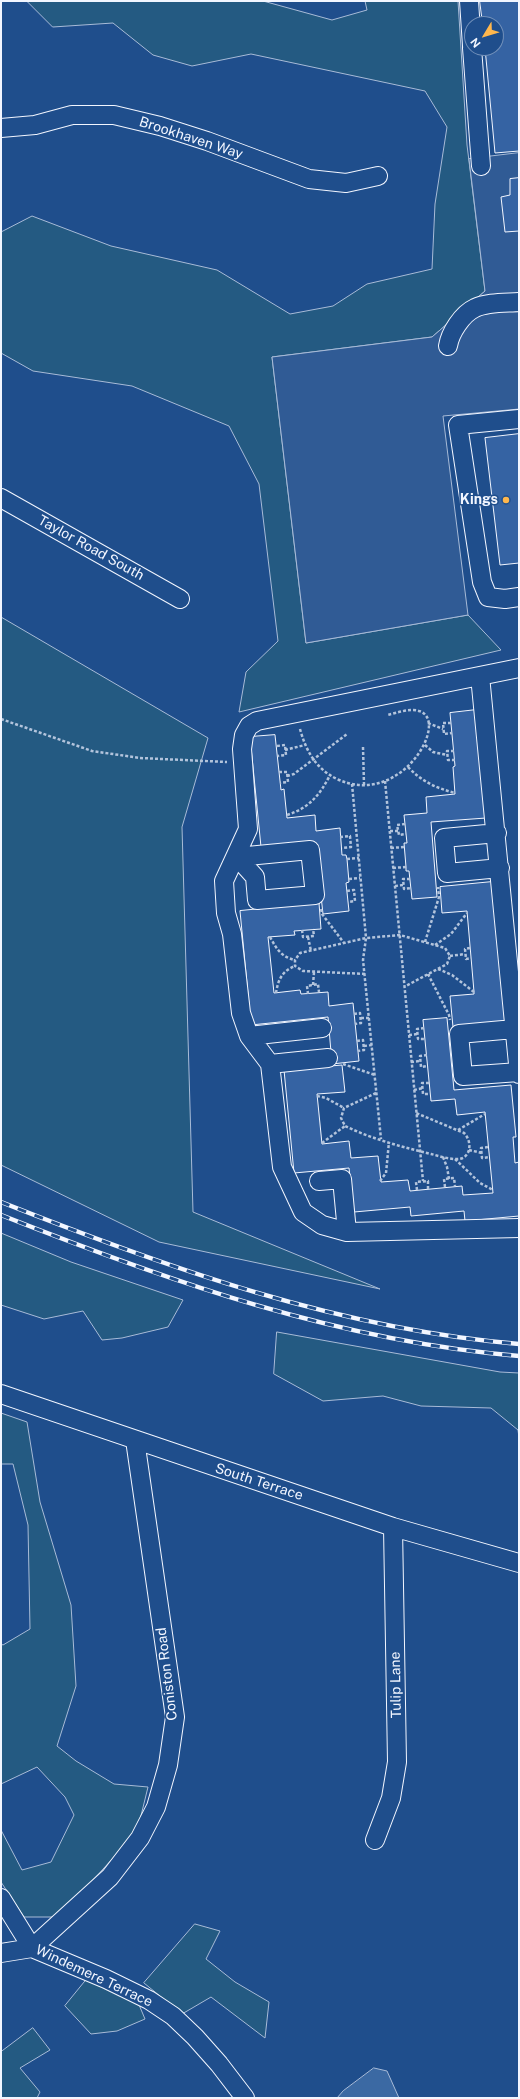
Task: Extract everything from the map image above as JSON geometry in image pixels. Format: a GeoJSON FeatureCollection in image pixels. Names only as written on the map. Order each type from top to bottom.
{"type":"FeatureCollection","features":[{"type":"Feature","properties":{"kind":"street"},"geometry":{"type":"LineString","coordinates":[[468,1],[469,16]]}},
{"type":"Feature","properties":{"kind":"street"},"geometry":{"type":"LineString","coordinates":[[473,56],[481,166]]}},
{"type":"Feature","properties":{"kind":"street","name":"Brookhaven Way"},"geometry":{"type":"LineString","coordinates":[[1,128],[35,125],[72,115],[114,115],[173,130],[309,179],[346,183],[378,176]]}},
{"type":"Feature","properties":{"kind":"street"},"geometry":{"type":"LineString","coordinates":[[448,346],[449,338],[463,318],[475,308],[519,302]]}},
{"type":"Feature","properties":{"kind":"street"},"geometry":{"type":"LineString","coordinates":[[519,419],[458,425],[482,582],[488,597],[505,599],[519,597]]}},
{"type":"Feature","properties":{"kind":"street","name":"Taylor Road South"},"geometry":{"type":"LineString","coordinates":[[1,498],[180,599]]}},
{"type":"Feature","properties":{"kind":"street"},"geometry":{"type":"LineString","coordinates":[[519,668],[257,721],[249,726],[244,735],[242,749],[248,828],[237,856],[224,881],[226,913],[232,934],[241,1013],[249,1036],[270,1064],[282,1167],[303,1212],[322,1225],[347,1232],[519,1228]]}},
{"type":"Feature","properties":{"kind":"street"},"geometry":{"type":"LineString","coordinates":[[480,676],[497,833],[519,1073],[463,1076],[459,1034],[514,1029]]}},
{"type":"Feature","properties":{"kind":"street"},"geometry":{"type":"LineString","coordinates":[[497,833],[444,838],[447,873],[500,868]]}},
{"type":"Feature","properties":{"kind":"street"},"geometry":{"type":"LineString","coordinates":[[310,850],[315,895],[257,900],[255,877],[237,856],[310,850]]}},
{"type":"Feature","properties":{"kind":"street"},"geometry":{"type":"LineString","coordinates":[[249,1036],[322,1028]]}},
{"type":"Feature","properties":{"kind":"street"},"geometry":{"type":"LineString","coordinates":[[270,1064],[328,1058]]}},
{"type":"Feature","properties":{"kind":"street"},"geometry":{"type":"LineString","coordinates":[[319,1181],[342,1179],[347,1232]]}},
{"type":"Feature","properties":{"kind":"street","name":"South Terrace"},"geometry":{"type":"LineString","coordinates":[[1,1394],[393,1527],[519,1562]]}},
{"type":"Feature","properties":{"kind":"street","name":"Coniston Road"},"geometry":{"type":"LineString","coordinates":[[32,1948],[110,1877],[140,1838],[156,1807],[168,1765],[175,1717],[135,1440]]}},
{"type":"Feature","properties":{"kind":"street","name":"Tulip Lane"},"geometry":{"type":"LineString","coordinates":[[375,1840],[391,1798],[397,1762],[393,1527]]}},
{"type":"Feature","properties":{"kind":"street","name":"Windemere Terrace"},"geometry":{"type":"LineString","coordinates":[[1,1898],[32,1948],[70,1963],[142,1996],[173,2016],[195,2037],[219,2064],[245,2098]]}},
{"type":"Feature","properties":{"kind":"street"},"geometry":{"type":"LineString","coordinates":[[1,1953],[32,1948]]}},
{"type":"Feature","properties":{"kind":"path"},"geometry":{"type":"LineString","coordinates":[[297,713],[305,745],[312,759],[330,775],[352,784],[364,785],[385,781],[408,767],[425,745],[428,723],[426,715],[421,711],[414,710],[387,715]]}},
{"type":"Feature","properties":{"kind":"path"},"geometry":{"type":"LineString","coordinates":[[1,719],[92,751],[140,758],[206,763]]}},
{"type":"Feature","properties":{"kind":"path"},"geometry":{"type":"LineString","coordinates":[[452,722],[443,723],[444,734],[452,733]]}},
{"type":"Feature","properties":{"kind":"path"},"geometry":{"type":"LineString","coordinates":[[428,723],[443,729]]}},
{"type":"Feature","properties":{"kind":"path"},"geometry":{"type":"LineString","coordinates":[[287,776],[294,774],[347,734]]}},
{"type":"Feature","properties":{"kind":"path"},"geometry":{"type":"LineString","coordinates":[[277,746],[285,745],[286,755],[278,756]]}},
{"type":"Feature","properties":{"kind":"path"},"geometry":{"type":"LineString","coordinates":[[285,750],[305,745]]}},
{"type":"Feature","properties":{"kind":"path"},"geometry":{"type":"LineString","coordinates":[[425,745],[433,752],[447,755]]}},
{"type":"Feature","properties":{"kind":"path"},"geometry":{"type":"LineString","coordinates":[[363,746],[364,785]]}},
{"type":"Feature","properties":{"kind":"path"},"geometry":{"type":"LineString","coordinates":[[454,750],[447,751],[447,755],[448,760],[455,760]]}},
{"type":"Feature","properties":{"kind":"path"},"geometry":{"type":"LineString","coordinates":[[408,767],[416,776],[429,783],[455,792]]}},
{"type":"Feature","properties":{"kind":"path"},"geometry":{"type":"LineString","coordinates":[[279,772],[287,772],[288,782],[280,783]]}},
{"type":"Feature","properties":{"kind":"path"},"geometry":{"type":"LineString","coordinates":[[287,815],[307,806],[316,798],[330,775]]}},
{"type":"Feature","properties":{"kind":"path"},"geometry":{"type":"LineString","coordinates":[[385,781],[423,1181]]}},
{"type":"Feature","properties":{"kind":"path"},"geometry":{"type":"LineString","coordinates":[[352,784],[366,938],[364,960],[365,974],[380,1139]]}},
{"type":"Feature","properties":{"kind":"path"},"geometry":{"type":"LineString","coordinates":[[405,824],[398,825],[398,835],[406,834]]}},
{"type":"Feature","properties":{"kind":"path"},"geometry":{"type":"LineString","coordinates":[[390,831],[398,831]]}},
{"type":"Feature","properties":{"kind":"path"},"geometry":{"type":"LineString","coordinates":[[340,837],[350,836],[351,847],[342,848]]}},
{"type":"Feature","properties":{"kind":"path"},"geometry":{"type":"LineString","coordinates":[[350,842],[357,841]]}},
{"type":"Feature","properties":{"kind":"path"},"geometry":{"type":"LineString","coordinates":[[391,848],[404,847]]}},
{"type":"Feature","properties":{"kind":"path"},"geometry":{"type":"LineString","coordinates":[[347,859],[359,858]]}},
{"type":"Feature","properties":{"kind":"path"},"geometry":{"type":"LineString","coordinates":[[393,868],[406,867]]}},
{"type":"Feature","properties":{"kind":"path"},"geometry":{"type":"LineString","coordinates":[[349,879],[360,878]]}},
{"type":"Feature","properties":{"kind":"path"},"geometry":{"type":"LineString","coordinates":[[410,879],[403,879],[404,889],[411,888]]}},
{"type":"Feature","properties":{"kind":"path"},"geometry":{"type":"LineString","coordinates":[[395,886],[404,885]]}},
{"type":"Feature","properties":{"kind":"path"},"geometry":{"type":"LineString","coordinates":[[425,942],[439,897],[438,885]]}},
{"type":"Feature","properties":{"kind":"path"},"geometry":{"type":"LineString","coordinates":[[347,891],[354,890],[355,895],[355,901],[348,902]]}},
{"type":"Feature","properties":{"kind":"path"},"geometry":{"type":"LineString","coordinates":[[315,895],[320,902],[322,914],[344,943]]}},
{"type":"Feature","properties":{"kind":"path"},"geometry":{"type":"LineString","coordinates":[[355,895],[362,895]]}},
{"type":"Feature","properties":{"kind":"path"},"geometry":{"type":"LineString","coordinates":[[435,945],[451,934],[467,913]]}},
{"type":"Feature","properties":{"kind":"path"},"geometry":{"type":"LineString","coordinates":[[302,930],[303,937],[308,937],[314,936],[313,929]]}},
{"type":"Feature","properties":{"kind":"path"},"geometry":{"type":"LineString","coordinates":[[365,974],[298,970],[295,966],[295,960],[300,953],[366,938],[400,935],[445,948],[450,956]]}},
{"type":"Feature","properties":{"kind":"path"},"geometry":{"type":"LineString","coordinates":[[270,937],[279,952],[288,958],[295,960]]}},
{"type":"Feature","properties":{"kind":"path"},"geometry":{"type":"LineString","coordinates":[[308,937],[311,951]]}},
{"type":"Feature","properties":{"kind":"path"},"geometry":{"type":"LineString","coordinates":[[470,948],[465,949],[465,954],[466,959],[471,958]]}},
{"type":"Feature","properties":{"kind":"path"},"geometry":{"type":"LineString","coordinates":[[450,956],[465,954]]}},
{"type":"Feature","properties":{"kind":"path"},"geometry":{"type":"LineString","coordinates":[[404,986],[447,964],[450,956]]}},
{"type":"Feature","properties":{"kind":"path"},"geometry":{"type":"LineString","coordinates":[[276,993],[282,975],[288,969],[295,966]]}},
{"type":"Feature","properties":{"kind":"path"},"geometry":{"type":"LineString","coordinates":[[438,969],[452,975],[474,992]]}},
{"type":"Feature","properties":{"kind":"path"},"geometry":{"type":"LineString","coordinates":[[313,985],[314,972]]}},
{"type":"Feature","properties":{"kind":"path"},"geometry":{"type":"LineString","coordinates":[[428,974],[449,1015]]}},
{"type":"Feature","properties":{"kind":"path"},"geometry":{"type":"LineString","coordinates":[[308,994],[307,986],[318,984],[319,992]]}},
{"type":"Feature","properties":{"kind":"path"},"geometry":{"type":"LineString","coordinates":[[354,1014],[360,1013],[361,1018],[361,1024],[355,1024]]}},
{"type":"Feature","properties":{"kind":"path"},"geometry":{"type":"LineString","coordinates":[[361,1018],[369,1018]]}},
{"type":"Feature","properties":{"kind":"path"},"geometry":{"type":"LineString","coordinates":[[424,1028],[417,1029],[418,1039],[425,1039]]}},
{"type":"Feature","properties":{"kind":"path"},"geometry":{"type":"LineString","coordinates":[[409,1035],[418,1034]]}},
{"type":"Feature","properties":{"kind":"path"},"geometry":{"type":"LineString","coordinates":[[357,1041],[363,1040],[364,1046],[364,1050],[358,1051]]}},
{"type":"Feature","properties":{"kind":"path"},"geometry":{"type":"LineString","coordinates":[[364,1046],[372,1045]]}},
{"type":"Feature","properties":{"kind":"path"},"geometry":{"type":"LineString","coordinates":[[427,1055],[420,1056],[420,1061],[421,1067],[428,1066]]}},
{"type":"Feature","properties":{"kind":"path"},"geometry":{"type":"LineString","coordinates":[[328,1058],[331,1065],[341,1064],[351,1066],[374,1075]]}},
{"type":"Feature","properties":{"kind":"path"},"geometry":{"type":"LineString","coordinates":[[411,1062],[420,1061]]}},
{"type":"Feature","properties":{"kind":"path"},"geometry":{"type":"LineString","coordinates":[[429,1083],[422,1083],[423,1094],[430,1094]]}},
{"type":"Feature","properties":{"kind":"path"},"geometry":{"type":"LineString","coordinates":[[414,1090],[423,1088]]}},
{"type":"Feature","properties":{"kind":"path"},"geometry":{"type":"LineString","coordinates":[[376,1093],[344,1108],[341,1118],[345,1126],[389,1142],[454,1159],[461,1159],[469,1150],[469,1137],[458,1130],[416,1113]]}},
{"type":"Feature","properties":{"kind":"path"},"geometry":{"type":"LineString","coordinates":[[317,1096],[326,1098],[344,1108]]}},
{"type":"Feature","properties":{"kind":"path"},"geometry":{"type":"LineString","coordinates":[[458,1130],[486,1114]]}},
{"type":"Feature","properties":{"kind":"path"},"geometry":{"type":"LineString","coordinates":[[322,1143],[345,1126]]}},
{"type":"Feature","properties":{"kind":"path"},"geometry":{"type":"LineString","coordinates":[[380,1181],[386,1173],[389,1142]]}},
{"type":"Feature","properties":{"kind":"path"},"geometry":{"type":"LineString","coordinates":[[488,1147],[481,1148],[482,1158],[490,1157]]}},
{"type":"Feature","properties":{"kind":"path"},"geometry":{"type":"LineString","coordinates":[[469,1150],[482,1153]]}},
{"type":"Feature","properties":{"kind":"path"},"geometry":{"type":"LineString","coordinates":[[443,1156],[448,1167],[449,1179]]}},
{"type":"Feature","properties":{"kind":"path"},"geometry":{"type":"LineString","coordinates":[[454,1159],[480,1183],[493,1190]]}},
{"type":"Feature","properties":{"kind":"path"},"geometry":{"type":"LineString","coordinates":[[445,1187],[444,1179],[454,1178],[455,1186]]}},
{"type":"Feature","properties":{"kind":"path"},"geometry":{"type":"LineString","coordinates":[[417,1190],[416,1182],[423,1181],[428,1181],[428,1189]]}},
{"type":"Feature","properties":{"kind":"shaded area"},"geometry":{"type":"Polygon","coordinates":[[[27,1],[263,1],[332,20],[367,10],[365,1],[458,1],[467,145],[485,291],[432,337],[272,357],[306,643],[468,615],[501,650],[239,712],[246,672],[278,641],[259,484],[229,426],[132,386],[33,371],[1,353],[1,232],[32,216],[111,246],[217,270],[290,314],[333,306],[367,284],[432,269],[435,204],[447,127],[425,91],[251,54],[192,66],[153,55],[113,23],[53,27],[27,1]]]}},
{"type":"Feature","properties":{"kind":"shaded area"},"geometry":{"type":"Polygon","coordinates":[[[519,153],[519,409],[443,416],[468,615],[306,643],[272,357],[432,337],[485,291],[469,159],[519,153]]]}},
{"type":"Feature","properties":{"kind":"shaded area"},"geometry":{"type":"Polygon","coordinates":[[[1,617],[208,738],[182,827],[193,1212],[380,1289],[159,1242],[1,1165],[1,617]]]}},
{"type":"Feature","properties":{"kind":"shaded area"},"geometry":{"type":"Polygon","coordinates":[[[1,1233],[71,1262],[183,1300],[168,1327],[122,1338],[102,1340],[83,1311],[44,1319],[1,1305],[1,1233]]]}},
{"type":"Feature","properties":{"kind":"shaded area"},"geometry":{"type":"Polygon","coordinates":[[[277,1332],[500,1372],[519,1373],[519,1438],[518,1430],[491,1408],[421,1406],[383,1396],[323,1401],[274,1374],[277,1332]]]}},
{"type":"Feature","properties":{"kind":"shaded area"},"geometry":{"type":"Polygon","coordinates":[[[1,1413],[27,1422],[40,1502],[71,1605],[76,1686],[57,1746],[76,1761],[114,1784],[148,1787],[137,1832],[59,1917],[24,1917],[1,1882],[1,1830],[22,1870],[51,1862],[74,1815],[65,1797],[37,1767],[1,1784],[1,1644],[3,1645],[30,1629],[28,1525],[13,1464],[1,1464],[1,1413]]]}},
{"type":"Feature","properties":{"kind":"shaded area"},"geometry":{"type":"Polygon","coordinates":[[[195,1924],[220,1931],[206,1959],[235,1982],[269,2002],[265,2038],[211,1997],[182,2014],[144,1983],[195,1924]]]}},
{"type":"Feature","properties":{"kind":"shaded area"},"geometry":{"type":"Polygon","coordinates":[[[87,1979],[137,2000],[145,2019],[117,2031],[91,2034],[65,2006],[87,1979]]]}},
{"type":"Feature","properties":{"kind":"shaded area"},"geometry":{"type":"Polygon","coordinates":[[[33,2028],[50,2050],[20,2068],[40,2092],[37,2098],[1,2098],[1,2052],[33,2028]]]}},
{"type":"Feature","properties":{"kind":"shaded area"},"geometry":{"type":"Polygon","coordinates":[[[374,2068],[387,2071],[399,2098],[337,2098],[343,2091],[374,2068]]]}},
{"type":"Feature","properties":{"kind":"building"},"geometry":{"type":"Polygon","coordinates":[[[480,1],[519,1],[519,151],[495,153],[486,56],[504,56],[504,16],[482,16],[480,1]]]}},
{"type":"Feature","properties":{"kind":"building"},"geometry":{"type":"Polygon","coordinates":[[[519,178],[519,231],[505,232],[501,197],[510,195],[510,179],[519,178]]]}},
{"type":"Feature","properties":{"kind":"building","name":"Kings"},"geometry":{"type":"Polygon","coordinates":[[[519,434],[519,563],[500,565],[485,438],[519,434]]]}},
{"type":"Feature","properties":{"kind":"building"},"geometry":{"type":"Polygon","coordinates":[[[476,710],[486,818],[431,822],[437,897],[412,899],[409,871],[406,871],[404,843],[407,843],[404,815],[427,813],[426,797],[455,794],[453,767],[455,766],[450,713],[476,710]]]}},
{"type":"Feature","properties":{"kind":"building"},"geometry":{"type":"Polygon","coordinates":[[[275,735],[281,790],[284,789],[287,818],[315,815],[316,831],[340,828],[342,855],[346,855],[347,859],[349,882],[346,883],[349,911],[323,914],[315,842],[261,847],[250,737],[275,735]]]}},
{"type":"Feature","properties":{"kind":"building"},"geometry":{"type":"Polygon","coordinates":[[[492,882],[505,1022],[453,1027],[450,996],[474,994],[467,911],[442,913],[440,887],[492,882]]]}},
{"type":"Feature","properties":{"kind":"building"},"geometry":{"type":"Polygon","coordinates":[[[319,903],[321,929],[294,931],[295,935],[268,937],[274,993],[300,990],[301,994],[328,992],[329,1006],[353,1003],[359,1061],[332,1064],[328,1017],[251,1025],[240,911],[319,903]]]}},
{"type":"Feature","properties":{"kind":"building"},"geometry":{"type":"Polygon","coordinates":[[[447,1018],[454,1090],[511,1085],[516,1137],[513,1137],[515,1163],[519,1162],[519,1216],[465,1221],[464,1211],[411,1216],[410,1207],[354,1212],[349,1168],[294,1173],[284,1070],[342,1065],[345,1092],[317,1094],[322,1144],[349,1141],[351,1158],[378,1156],[381,1182],[408,1180],[410,1191],[462,1186],[463,1195],[493,1193],[485,1112],[457,1115],[455,1099],[431,1101],[423,1020],[447,1018]]]}},
{"type":"Feature","properties":{"kind":"railway"},"geometry":{"type":"LineString","coordinates":[[1,1202],[127,1250],[191,1272],[320,1310],[386,1325],[452,1336],[519,1344]]}},
{"type":"Feature","properties":{"kind":"railway"},"geometry":{"type":"LineString","coordinates":[[1,1215],[127,1263],[255,1305],[385,1337],[452,1348],[519,1356]]}},
{"type":"Feature","properties":{"kind":"place","name":"Kings"},"geometry":{"type":"Point","coordinates":[506,500]}}]}
